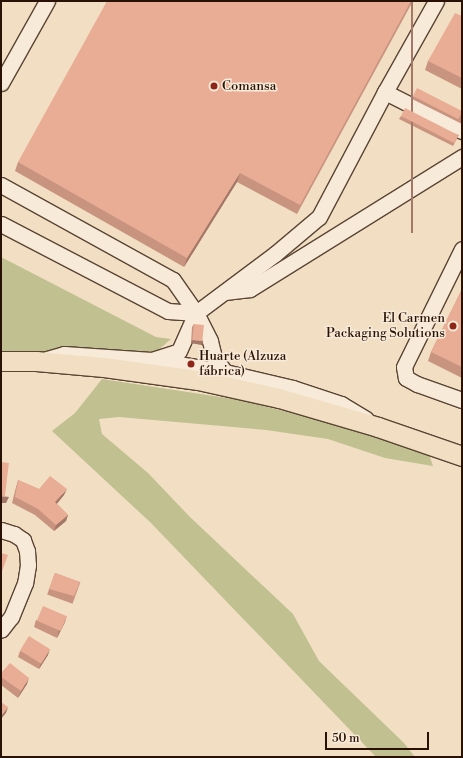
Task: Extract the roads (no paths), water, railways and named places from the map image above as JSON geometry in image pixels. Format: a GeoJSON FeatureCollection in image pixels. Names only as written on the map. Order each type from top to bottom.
{"type":"FeatureCollection","features":[{"type":"Feature","properties":{"kind":"main road"},"geometry":{"type":"LineString","coordinates":[[1,362],[36,361],[104,367],[198,380],[279,398],[378,427],[462,456]]}},
{"type":"Feature","properties":{"kind":"main road"},"geometry":{"type":"LineString","coordinates":[[433,445],[462,452]]}},
{"type":"Feature","properties":{"kind":"street"},"geometry":{"type":"LineString","coordinates":[[1,83],[47,1]]}},
{"type":"Feature","properties":{"kind":"street"},"geometry":{"type":"LineString","coordinates":[[152,360],[179,351],[196,313],[224,293],[320,217],[385,92],[436,1]]}},
{"type":"Feature","properties":{"kind":"street"},"geometry":{"type":"LineString","coordinates":[[385,92],[462,131]]}},
{"type":"Feature","properties":{"kind":"street"},"geometry":{"type":"LineString","coordinates":[[224,293],[250,289],[462,157]]}},
{"type":"Feature","properties":{"kind":"street"},"geometry":{"type":"LineString","coordinates":[[1,185],[174,280],[196,313],[210,341],[214,357],[225,372]]}},
{"type":"Feature","properties":{"kind":"street"},"geometry":{"type":"LineString","coordinates":[[1,224],[168,312],[196,313]]}},
{"type":"Feature","properties":{"kind":"street"},"geometry":{"type":"LineString","coordinates":[[462,249],[404,367],[406,378],[417,384],[462,400]]}},
{"type":"Feature","properties":{"kind":"street"},"geometry":{"type":"LineString","coordinates":[[36,361],[64,354],[152,360],[225,372],[293,388],[341,404],[378,427]]}},
{"type":"Feature","properties":{"kind":"street"},"geometry":{"type":"LineString","coordinates":[[1,530],[14,534],[23,540],[27,550],[28,565],[25,583],[11,617],[1,630]]}},
{"type":"Feature","properties":{"kind":"place","name":"Comansa"},"geometry":{"type":"Point","coordinates":[214,86]}},
{"type":"Feature","properties":{"kind":"place","name":"El Carmen Packaging Solutions"},"geometry":{"type":"Point","coordinates":[453,326]}},
{"type":"Feature","properties":{"kind":"place","name":"Huarte (Alzuza fábrica)"},"geometry":{"type":"Point","coordinates":[191,364]}}]}
